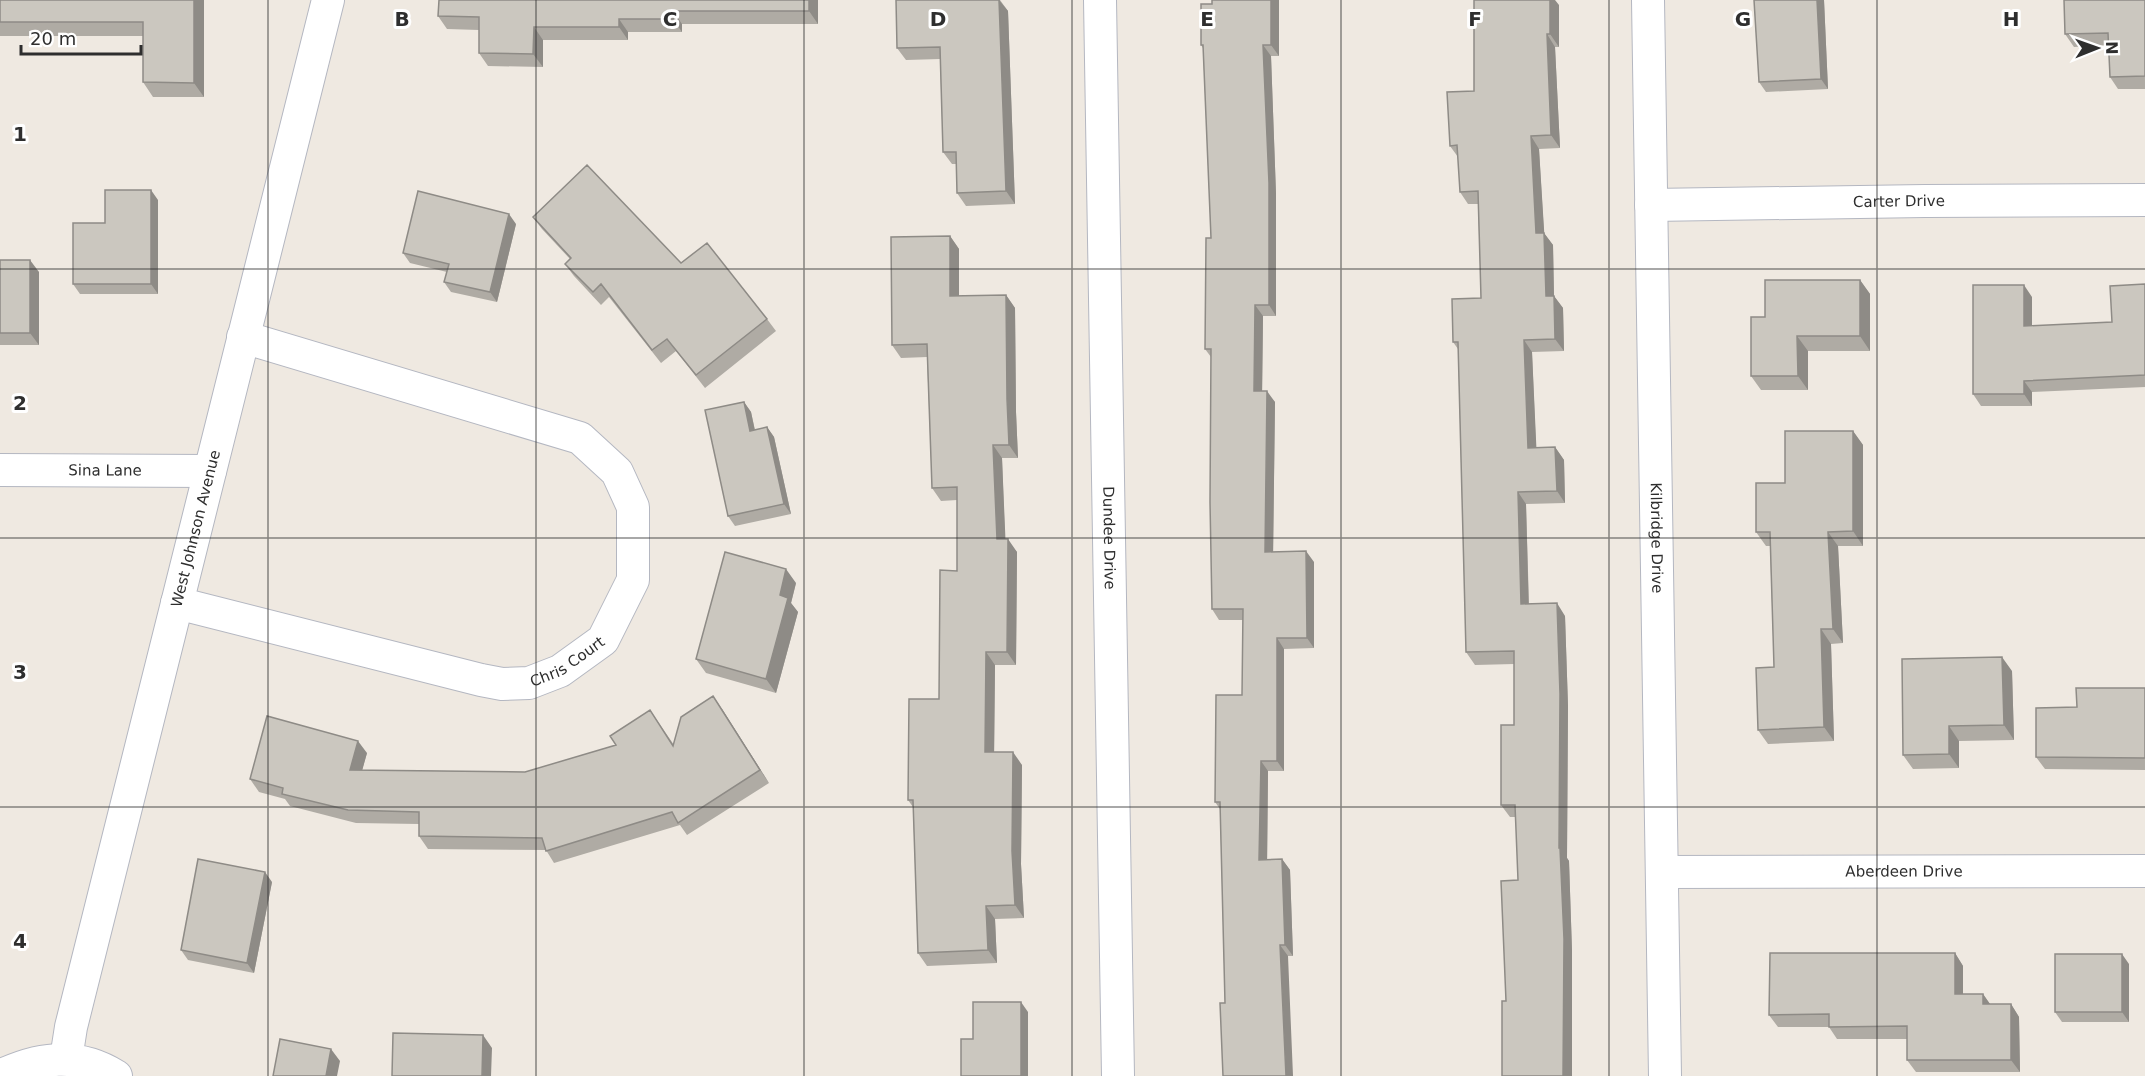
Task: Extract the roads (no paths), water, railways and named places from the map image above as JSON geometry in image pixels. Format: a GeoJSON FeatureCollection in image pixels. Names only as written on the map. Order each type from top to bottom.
{"type":"FeatureCollection","features":[{"type":"Feature","properties":{"kind":"street","name":"West Johnson Avenue"},"geometry":{"type":"LineString","coordinates":[[66,1059],[71,1027],[327,0]]}},
{"type":"Feature","properties":{"kind":"street","name":"Dundee Drive"},"geometry":{"type":"LineString","coordinates":[[1100,0],[1118,1076]]}},
{"type":"Feature","properties":{"kind":"street","name":"Kilbridge Drive"},"geometry":{"type":"LineString","coordinates":[[1648,0],[1665,1076]]}},
{"type":"Feature","properties":{"kind":"street","name":"Carter Drive"},"geometry":{"type":"LineString","coordinates":[[1651,205],[2145,200]]}},
{"type":"Feature","properties":{"kind":"street","name":"Chris Court"},"geometry":{"type":"LineString","coordinates":[[177,603],[481,680],[502,684],[529,683],[560,671],[603,640],[633,580],[633,507],[617,472],[580,438],[243,337]]}},
{"type":"Feature","properties":{"kind":"street","name":"Sina Lane"},"geometry":{"type":"LineString","coordinates":[[0,470],[210,471]]}},
{"type":"Feature","properties":{"kind":"street","name":"Aberdeen Drive"},"geometry":{"type":"LineString","coordinates":[[1662,872],[2145,871]]}},
{"type":"Feature","properties":{"kind":"street"},"geometry":{"type":"LineString","coordinates":[[0,1076],[21,1066],[44,1060],[66,1059],[103,1068],[116,1076]]}}]}
